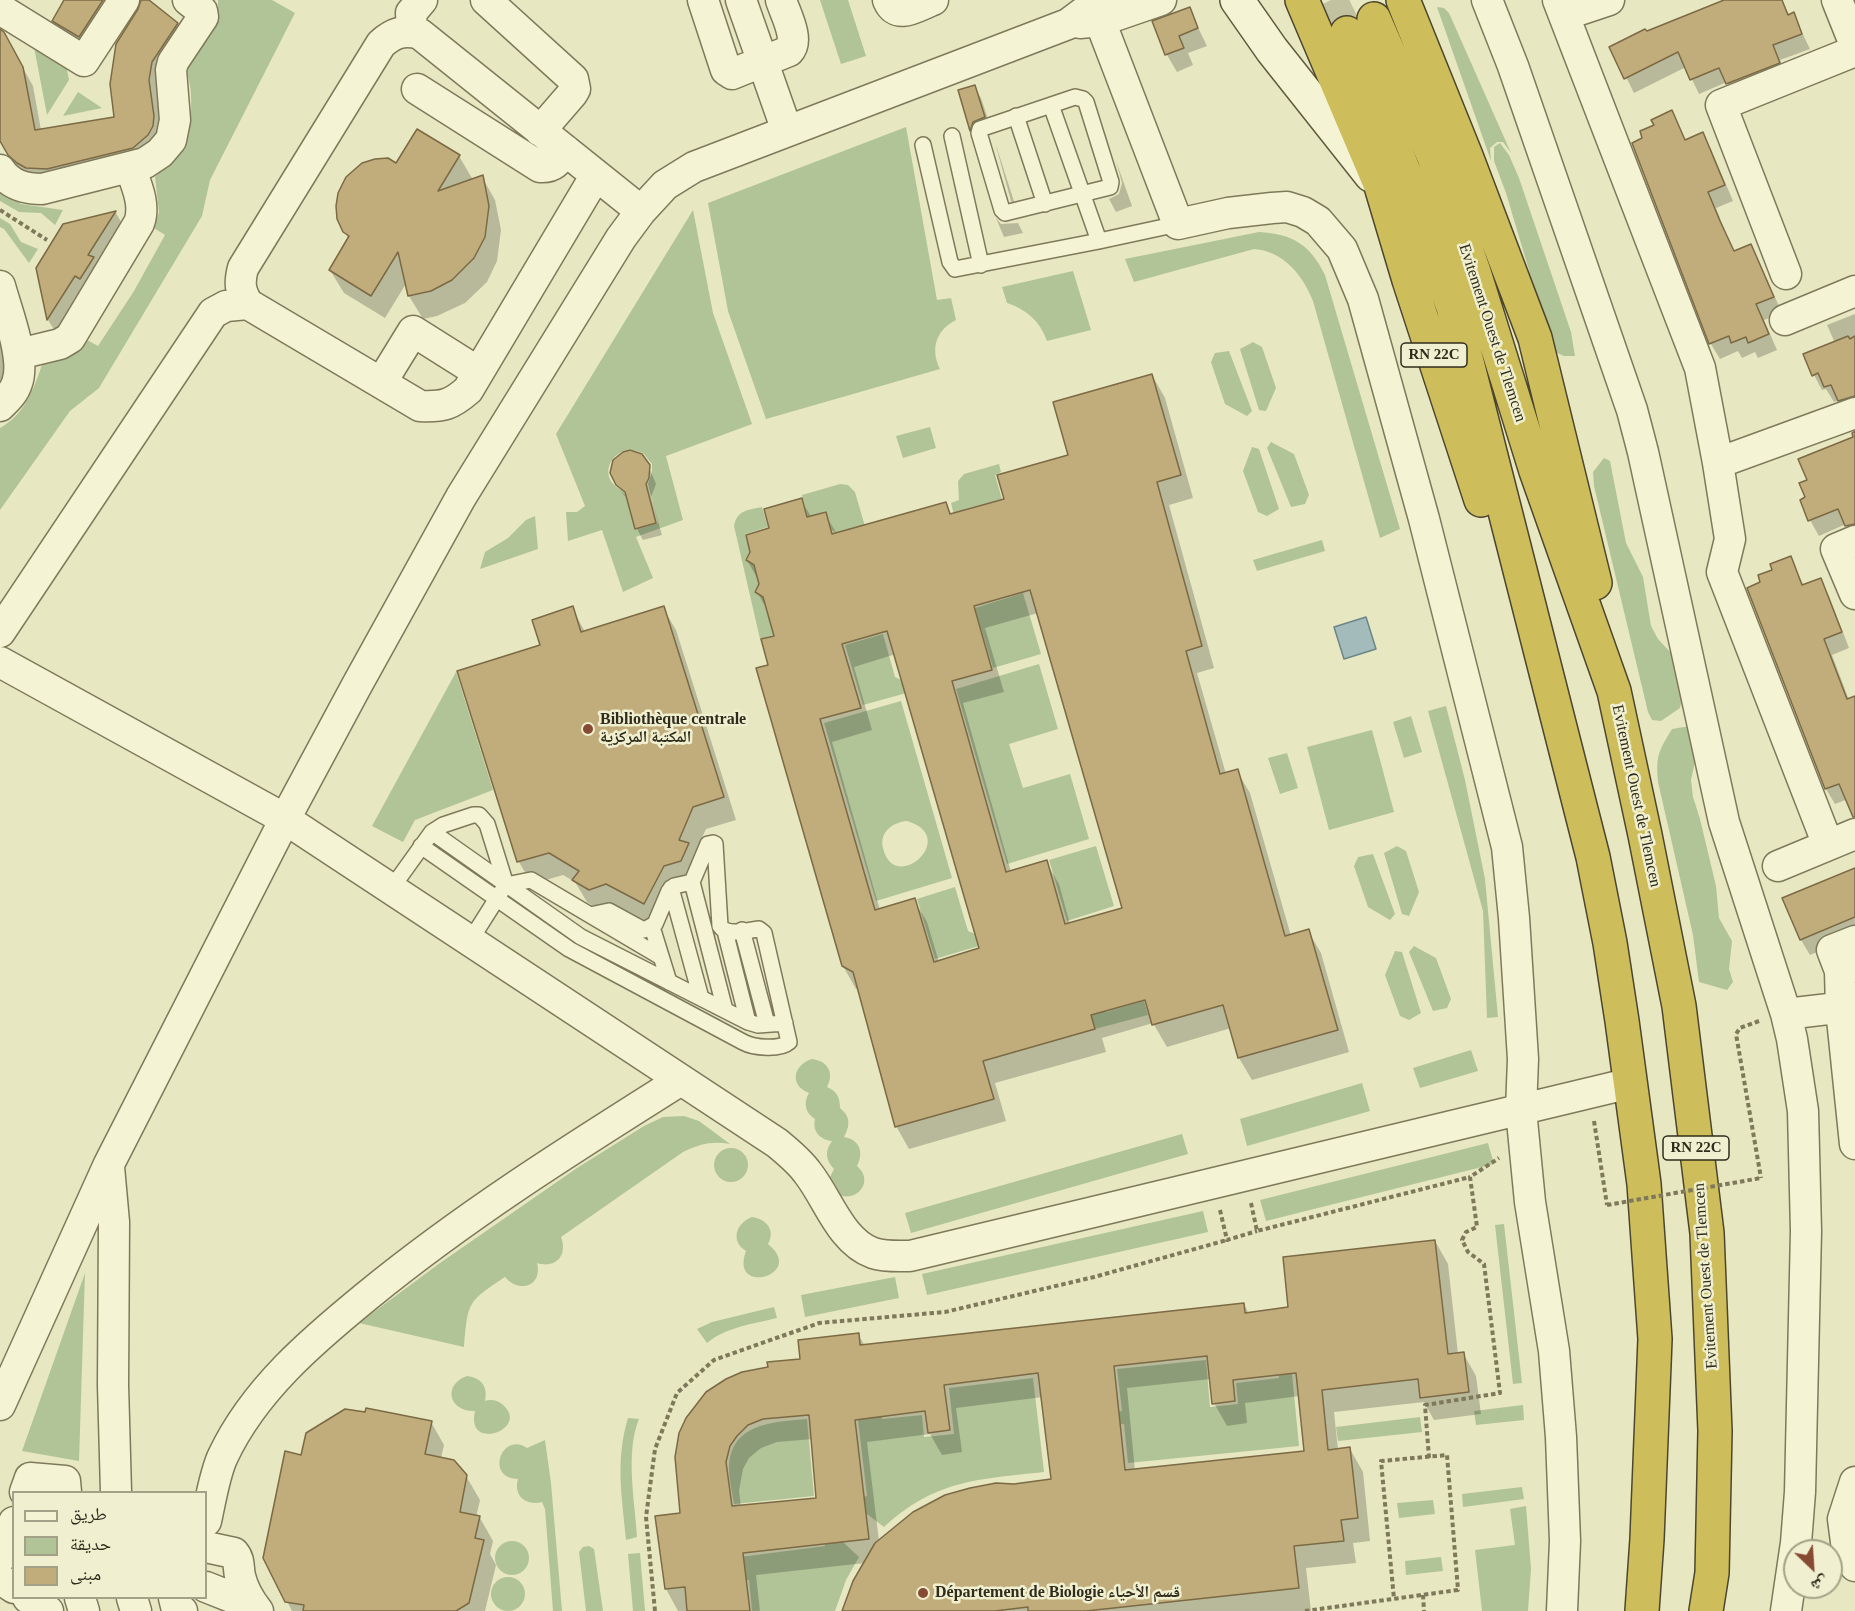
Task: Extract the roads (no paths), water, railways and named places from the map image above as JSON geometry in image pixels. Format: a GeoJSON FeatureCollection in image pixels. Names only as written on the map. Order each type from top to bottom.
{"type":"FeatureCollection","features":[{"type":"Feature","properties":{"kind":"highway","name":"RN 22C"},"geometry":{"type":"LineString","coordinates":[[1302,0],[1381,186],[1409,280],[1495,542],[1557,713]]}},
{"type":"Feature","properties":{"kind":"highway","name":"RN 22C"},"geometry":{"type":"LineString","coordinates":[[1410,7],[1535,338],[1599,596],[1614,691]]}},
{"type":"Feature","properties":{"kind":"highway","name":"Evitement Ouest de Tlemcen"},"geometry":{"type":"LineString","coordinates":[[1642,1611],[1648,1528],[1655,1339],[1644,1184],[1610,943],[1593,857],[1453,307],[1405,174],[1360,26],[1437,167],[1474,272],[1536,471],[1614,691],[1679,1006],[1707,1233],[1714,1431],[1712,1573],[1706,1611]]}},
{"type":"Feature","properties":{"kind":"main road"},"geometry":{"type":"LineString","coordinates":[[1238,0],[1272,50],[1381,186]]}},
{"type":"Feature","properties":{"kind":"street"},"geometry":{"type":"LineString","coordinates":[[16,10],[84,61],[124,0]]}},
{"type":"Feature","properties":{"kind":"street"},"geometry":{"type":"LineString","coordinates":[[0,170],[18,186],[42,189],[145,163],[153,158],[171,140],[176,120],[171,70],[173,62],[203,17],[202,11],[188,0]]}},
{"type":"Feature","properties":{"kind":"street"},"geometry":{"type":"LineString","coordinates":[[412,32],[411,13],[422,0]]}},
{"type":"Feature","properties":{"kind":"street"},"geometry":{"type":"LineString","coordinates":[[486,0],[573,79],[575,89],[572,94],[540,131]]}},
{"type":"Feature","properties":{"kind":"street"},"geometry":{"type":"LineString","coordinates":[[703,0],[726,70],[728,73],[736,74],[789,51],[794,44],[781,0]]}},
{"type":"Feature","properties":{"kind":"street"},"geometry":{"type":"LineString","coordinates":[[741,0],[787,131]]}},
{"type":"Feature","properties":{"kind":"street"},"geometry":{"type":"LineString","coordinates":[[888,0],[892,8],[898,11],[933,0]]}},
{"type":"Feature","properties":{"kind":"street"},"geometry":{"type":"LineString","coordinates":[[2,1392],[109,1164],[285,819],[357,685],[461,497],[621,238],[641,211],[665,185],[694,167],[1068,24],[1097,7],[1161,0]]}},
{"type":"Feature","properties":{"kind":"street"},"geometry":{"type":"LineString","coordinates":[[1473,0],[1495,46],[1513,66]]}},
{"type":"Feature","properties":{"kind":"street"},"geometry":{"type":"LineString","coordinates":[[1487,0],[1513,66],[1632,410],[1724,822],[1792,1039],[1803,1111],[1806,1231],[1800,1492],[1795,1539]]}},
{"type":"Feature","properties":{"kind":"street"},"geometry":{"type":"LineString","coordinates":[[1609,0],[1561,4],[1700,368],[1730,539],[1722,572],[1828,845]]}},
{"type":"Feature","properties":{"kind":"street"},"geometry":{"type":"LineString","coordinates":[[1837,0],[1855,45]]}},
{"type":"Feature","properties":{"kind":"street"},"geometry":{"type":"LineString","coordinates":[[1097,7],[1178,224],[1228,213],[1287,207],[1303,212],[1327,229],[1342,249],[1353,270],[1363,299],[1424,519],[1507,847],[1523,1059],[1521,1110],[1530,1202],[1554,1351],[1561,1437],[1565,1541],[1562,1611]]}},
{"type":"Feature","properties":{"kind":"street"},"geometry":{"type":"LineString","coordinates":[[0,632],[243,268],[381,44],[389,36],[400,32],[420,34],[641,211]]}},
{"type":"Feature","properties":{"kind":"street"},"geometry":{"type":"LineString","coordinates":[[1786,274],[1720,105],[1855,51]]}},
{"type":"Feature","properties":{"kind":"street"},"geometry":{"type":"LineString","coordinates":[[417,89],[540,167],[553,166],[565,150]]}},
{"type":"Feature","properties":{"kind":"street"},"geometry":{"type":"LineString","coordinates":[[19,354],[60,344],[70,338],[81,320],[93,328],[148,241],[134,231],[141,218],[142,210],[130,167]]}},
{"type":"Feature","properties":{"kind":"street"},"geometry":{"type":"LineString","coordinates":[[243,268],[239,280],[241,293],[248,304],[420,406],[439,407],[455,401],[468,390],[470,367],[571,218],[596,175]]}},
{"type":"Feature","properties":{"kind":"street"},"geometry":{"type":"LineString","coordinates":[[0,286],[19,354],[21,371],[13,392],[0,406]]}},
{"type":"Feature","properties":{"kind":"street"},"geometry":{"type":"LineString","coordinates":[[1785,321],[1855,291]]}},
{"type":"Feature","properties":{"kind":"street"},"geometry":{"type":"LineString","coordinates":[[213,313],[226,306],[248,304]]}},
{"type":"Feature","properties":{"kind":"street"},"geometry":{"type":"LineString","coordinates":[[381,383],[413,331],[470,367]]}},
{"type":"Feature","properties":{"kind":"street"},"geometry":{"type":"LineString","coordinates":[[1718,463],[1855,413]]}},
{"type":"Feature","properties":{"kind":"street"},"geometry":{"type":"LineString","coordinates":[[1855,541],[1836,549],[1855,594]]}},
{"type":"Feature","properties":{"kind":"street"},"geometry":{"type":"LineString","coordinates":[[0,662],[285,819],[777,1143],[807,1172],[851,1237],[860,1246],[873,1253],[887,1256],[910,1256],[1631,1083]]}},
{"type":"Feature","properties":{"kind":"street"},"geometry":{"type":"LineString","coordinates":[[1778,866],[1855,834]]}},
{"type":"Feature","properties":{"kind":"street"},"geometry":{"type":"LineString","coordinates":[[1855,941],[1832,950],[1848,969],[1855,1144]]}},
{"type":"Feature","properties":{"kind":"street"},"geometry":{"type":"LineString","coordinates":[[1786,1014],[1848,1008]]}},
{"type":"Feature","properties":{"kind":"street"},"geometry":{"type":"LineString","coordinates":[[207,1517],[222,1457],[255,1402],[319,1335],[418,1254],[519,1183],[681,1080]]}},
{"type":"Feature","properties":{"kind":"street"},"geometry":{"type":"LineString","coordinates":[[109,1164],[114,1222],[113,1385],[116,1491]]}},
{"type":"Feature","properties":{"kind":"street"},"geometry":{"type":"LineString","coordinates":[[26,1491],[30,1478],[65,1481],[66,1491]]}},
{"type":"Feature","properties":{"kind":"street"},"geometry":{"type":"LineString","coordinates":[[1855,1482],[1843,1519],[1846,1542],[1855,1566]]}},
{"type":"Feature","properties":{"kind":"street"},"geometry":{"type":"LineString","coordinates":[[207,1547],[234,1553],[237,1556],[244,1591],[256,1609]]}},
{"type":"Feature","properties":{"kind":"street"},"geometry":{"type":"LineString","coordinates":[[207,1587],[256,1609]]}},
{"type":"Feature","properties":{"kind":"street"},"geometry":{"type":"LineString","coordinates":[[30,1599],[48,1611]]}},
{"type":"Feature","properties":{"kind":"street"},"geometry":{"type":"LineString","coordinates":[[174,1599],[176,1606],[182,1611]]}},
{"type":"Feature","properties":{"kind":"street"},"geometry":{"type":"LineString","coordinates":[[1791,1599],[1810,1611]]}},
{"type":"Feature","properties":{"kind":"lane"},"geometry":{"type":"LineString","coordinates":[[1075,97],[1086,102],[1112,184],[1108,188],[1008,214],[1002,210],[979,131],[982,127],[1051,105],[1075,97]]}},
{"type":"Feature","properties":{"kind":"lane"},"geometry":{"type":"LineString","coordinates":[[1051,105],[1099,241]]}},
{"type":"Feature","properties":{"kind":"lane"},"geometry":{"type":"LineString","coordinates":[[1016,117],[1045,204]]}},
{"type":"Feature","properties":{"kind":"lane"},"geometry":{"type":"LineString","coordinates":[[952,136],[981,265]]}},
{"type":"Feature","properties":{"kind":"lane"},"geometry":{"type":"LineString","coordinates":[[923,145],[952,267],[959,270],[1178,224]]}},
{"type":"Feature","properties":{"kind":"lane"},"geometry":{"type":"LineString","coordinates":[[391,889],[432,832],[443,825],[473,815],[478,815],[487,825],[506,885]]}},
{"type":"Feature","properties":{"kind":"lane"},"geometry":{"type":"LineString","coordinates":[[432,832],[581,937],[748,1022],[758,1025],[785,1023]]}},
{"type":"Feature","properties":{"kind":"lane"},"geometry":{"type":"LineString","coordinates":[[725,1010],[692,882],[708,844],[713,843],[715,844],[720,926],[725,931],[748,1022]]}},
{"type":"Feature","properties":{"kind":"lane"},"geometry":{"type":"LineString","coordinates":[[421,846],[568,949],[748,1045],[786,1046],[789,1039],[764,933],[759,929],[725,931]]}},
{"type":"Feature","properties":{"kind":"lane"},"geometry":{"type":"LineString","coordinates":[[470,941],[506,885],[531,880],[661,957]]}},
{"type":"Feature","properties":{"kind":"lane"},"geometry":{"type":"LineString","coordinates":[[669,982],[652,927],[671,888],[692,882]]}},
{"type":"Feature","properties":{"kind":"lane"},"geometry":{"type":"LineString","coordinates":[[671,888],[701,998]]}},
{"type":"Feature","properties":{"kind":"lane"},"geometry":{"type":"LineString","coordinates":[[590,915],[607,911],[644,930],[652,927]]}},
{"type":"Feature","properties":{"kind":"lane"},"geometry":{"type":"LineString","coordinates":[[742,930],[767,1024]]}},
{"type":"Feature","properties":{"kind":"water"},"geometry":{"type":"Polygon","coordinates":[[[1366,617],[1376,649],[1344,659],[1334,627],[1366,617]]]}},
{"type":"Feature","properties":{"kind":"tunnel"},"geometry":{"type":"LineString","coordinates":[[1331,0],[1347,33]]}},
{"type":"Feature","properties":{"kind":"place","name":"Bibliothèque centrale المكتبة المركزية"},"geometry":{"type":"Point","coordinates":[588,729]}},
{"type":"Feature","properties":{"kind":"place","name":"Département de Biologie قسم الأحياء"},"geometry":{"type":"Point","coordinates":[923,1593]}}]}
